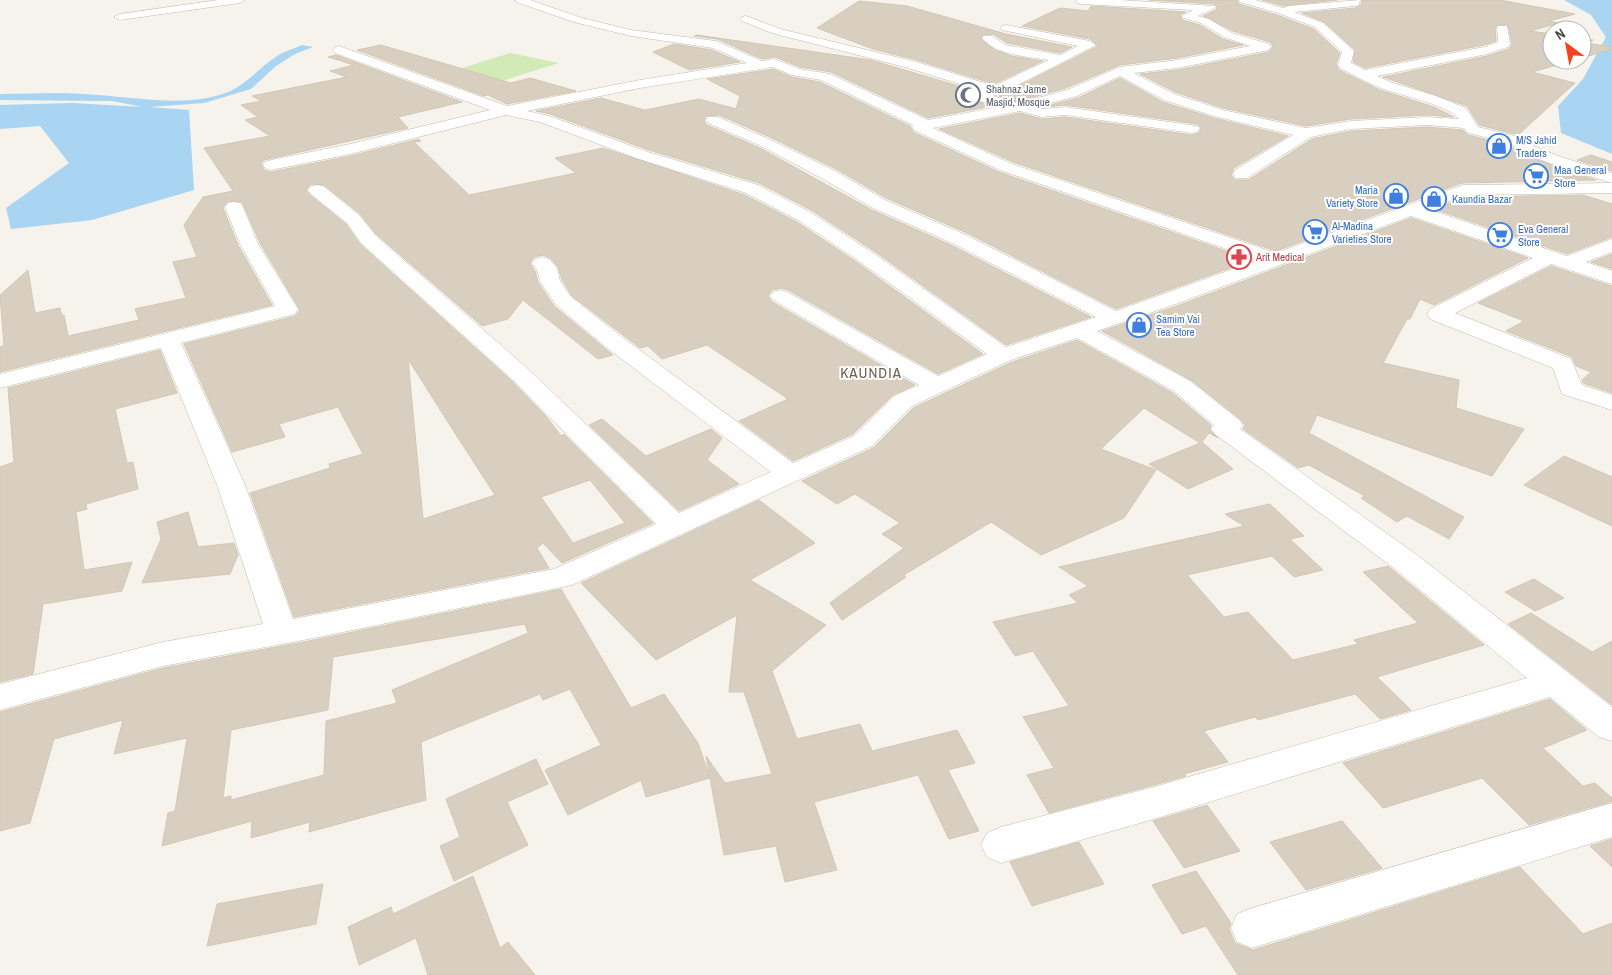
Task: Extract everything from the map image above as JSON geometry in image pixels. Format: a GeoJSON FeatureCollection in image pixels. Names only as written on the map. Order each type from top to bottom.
{"type":"FeatureCollection","features":[{"type":"Feature","properties":{"kind":"street"},"geometry":{"type":"LineString","coordinates":[[120,17],[240,0]]}},
{"type":"Feature","properties":{"kind":"street"},"geometry":{"type":"LineString","coordinates":[[520,0],[578,20],[631,33],[716,45],[762,65]]}},
{"type":"Feature","properties":{"kind":"street"},"geometry":{"type":"LineString","coordinates":[[1279,10],[1335,7],[1355,3],[1355,0]]}},
{"type":"Feature","properties":{"kind":"street"},"geometry":{"type":"LineString","coordinates":[[1081,1],[1214,7],[1187,16],[1205,21],[1228,35],[1265,47],[1177,64],[1120,71],[1072,93],[919,127],[1006,167],[1276,260]]}},
{"type":"Feature","properties":{"kind":"street"},"geometry":{"type":"LineString","coordinates":[[1242,1],[1279,10],[1319,25],[1348,52],[1344,65],[1361,75],[1385,85],[1431,99],[1461,111],[1474,130],[1514,140],[1530,150],[1555,160],[1612,178]]}},
{"type":"Feature","properties":{"kind":"street"},"geometry":{"type":"LineString","coordinates":[[746,19],[776,31],[890,59],[994,91]]}},
{"type":"Feature","properties":{"kind":"street"},"geometry":{"type":"LineString","coordinates":[[1006,28],[1090,45],[994,91],[976,95],[1042,113],[1065,111],[1192,129]]}},
{"type":"Feature","properties":{"kind":"street"},"geometry":{"type":"LineString","coordinates":[[1361,75],[1487,50],[1504,44],[1503,28]]}},
{"type":"Feature","properties":{"kind":"street"},"geometry":{"type":"LineString","coordinates":[[988,38],[1002,48],[1062,59]]}},
{"type":"Feature","properties":{"kind":"street"},"geometry":{"type":"LineString","coordinates":[[338,50],[507,111],[544,119],[642,155],[752,189],[804,216],[827,231],[1003,355]]}},
{"type":"Feature","properties":{"kind":"street"},"geometry":{"type":"LineString","coordinates":[[272,165],[350,149],[507,111],[640,84],[774,63],[797,72],[825,77],[926,125]]}},
{"type":"Feature","properties":{"kind":"street"},"geometry":{"type":"LineString","coordinates":[[1120,71],[1167,96],[1219,113],[1306,133]]}},
{"type":"Feature","properties":{"kind":"street"},"geometry":{"type":"LineString","coordinates":[[1117,118],[1167,96]]}},
{"type":"Feature","properties":{"kind":"street"},"geometry":{"type":"LineString","coordinates":[[713,120],[766,143],[830,175],[879,204],[959,239],[1114,318]]}},
{"type":"Feature","properties":{"kind":"street"},"geometry":{"type":"LineString","coordinates":[[1241,174],[1306,133],[1351,125],[1398,122],[1427,121],[1470,124]]}},
{"type":"Feature","properties":{"kind":"street"},"geometry":{"type":"LineString","coordinates":[[0,697],[163,654],[282,633],[561,578],[863,441],[903,401],[1003,355],[1114,318],[1276,260],[1463,190],[1612,188]]}},
{"type":"Feature","properties":{"kind":"street"},"geometry":{"type":"LineString","coordinates":[[317,190],[353,219],[368,239],[521,375],[676,527]]}},
{"type":"Feature","properties":{"kind":"street"},"geometry":{"type":"LineString","coordinates":[[0,381],[287,309],[249,244],[234,207]]}},
{"type":"Feature","properties":{"kind":"street"},"geometry":{"type":"LineString","coordinates":[[1412,210],[1612,278]]}},
{"type":"Feature","properties":{"kind":"street"},"geometry":{"type":"LineString","coordinates":[[1612,245],[1558,260],[1438,314],[1563,364],[1571,390],[1612,403]]}},
{"type":"Feature","properties":{"kind":"street"},"geometry":{"type":"LineString","coordinates":[[542,263],[547,268],[550,281],[563,301],[614,342],[791,474]]}},
{"type":"Feature","properties":{"kind":"street"},"geometry":{"type":"LineString","coordinates":[[780,296],[937,385]]}},
{"type":"Feature","properties":{"kind":"street"},"geometry":{"type":"LineString","coordinates":[[1079,330],[1182,386],[1230,425],[1224,429],[1406,562],[1612,727]]}},
{"type":"Feature","properties":{"kind":"street"},"geometry":{"type":"LineString","coordinates":[[169,340],[231,484],[282,633]]}},
{"type":"Feature","properties":{"kind":"street"},"geometry":{"type":"LineString","coordinates":[[1002,845],[1154,804],[1556,682]]}},
{"type":"Feature","properties":{"kind":"street"},"geometry":{"type":"LineString","coordinates":[[1252,928],[1612,820]]}},
{"type":"Feature","properties":{"kind":"green space"},"geometry":{"type":"Polygon","coordinates":[[[510,53],[559,63],[483,87],[440,75],[510,53]]]}},
{"type":"Feature","properties":{"kind":"water"},"geometry":{"type":"Polygon","coordinates":[[[1564,0],[1612,0],[1612,154],[1561,133],[1558,106],[1583,79],[1588,70],[1592,70],[1592,63],[1606,37],[1591,15],[1564,0]]]}},
{"type":"Feature","properties":{"kind":"water"},"geometry":{"type":"Polygon","coordinates":[[[302,45],[313,47],[295,54],[276,66],[251,89],[204,103],[150,107],[189,110],[194,190],[92,220],[11,229],[6,208],[69,163],[40,126],[0,129],[0,105],[72,103],[143,107],[112,101],[0,100],[0,94],[74,93],[157,100],[194,100],[212,97],[235,89],[277,56],[302,45]]]}},
{"type":"Feature","properties":{"kind":"building"},"geometry":{"type":"Polygon","coordinates":[[[1149,0],[1237,0],[1239,4],[1277,15],[1314,29],[1340,53],[1336,64],[1339,70],[1380,90],[1434,107],[1454,117],[1427,115],[1351,119],[1306,126],[1223,108],[1175,92],[1140,74],[1177,70],[1269,52],[1273,46],[1270,42],[1233,31],[1203,16],[1216,10],[1217,7],[1214,4],[1149,0]]]}},
{"type":"Feature","properties":{"kind":"building"},"geometry":{"type":"Polygon","coordinates":[[[1262,0],[1337,0],[1283,6],[1262,0]]]}},
{"type":"Feature","properties":{"kind":"building"},"geometry":{"type":"Polygon","coordinates":[[[1362,0],[1500,0],[1575,14],[1553,20],[1542,20],[1542,28],[1530,31],[1542,33],[1542,69],[1532,72],[1575,83],[1518,135],[1479,125],[1467,106],[1383,77],[1487,56],[1509,49],[1512,44],[1508,25],[1498,25],[1495,28],[1496,41],[1484,45],[1365,68],[1353,62],[1355,50],[1324,22],[1302,13],[1355,8],[1361,5],[1362,0]]]}},
{"type":"Feature","properties":{"kind":"building"},"geometry":{"type":"Polygon","coordinates":[[[859,1],[907,6],[1006,34],[1072,47],[1060,53],[1007,43],[993,34],[983,35],[981,39],[995,50],[1012,56],[1043,61],[994,84],[913,59],[873,49],[817,28],[859,1]]]}},
{"type":"Feature","properties":{"kind":"building"},"geometry":{"type":"Polygon","coordinates":[[[1091,6],[1186,12],[1180,15],[1182,20],[1200,25],[1223,39],[1243,45],[1177,58],[1120,65],[1066,88],[1034,97],[1030,101],[1031,104],[1020,101],[1004,104],[1006,101],[999,96],[1098,46],[1090,39],[1022,26],[1060,8],[1088,11],[1091,6]]]}},
{"type":"Feature","properties":{"kind":"building"},"geometry":{"type":"Polygon","coordinates":[[[697,35],[871,60],[972,90],[967,94],[969,99],[992,106],[928,118],[831,72],[800,67],[775,57],[762,59],[717,39],[694,36],[697,35]]]}},
{"type":"Feature","properties":{"kind":"building"},"geometry":{"type":"Polygon","coordinates":[[[674,44],[712,50],[740,62],[689,70],[653,52],[674,44]]]}},
{"type":"Feature","properties":{"kind":"building"},"geometry":{"type":"Polygon","coordinates":[[[1592,44],[1612,47],[1612,49],[1592,55],[1592,44]]]}},
{"type":"Feature","properties":{"kind":"building"},"geometry":{"type":"Polygon","coordinates":[[[381,45],[511,83],[530,78],[576,91],[507,104],[488,95],[484,96],[357,50],[381,45]]]}},
{"type":"Feature","properties":{"kind":"building"},"geometry":{"type":"Polygon","coordinates":[[[336,55],[462,102],[398,117],[408,128],[264,160],[261,164],[264,170],[271,172],[350,156],[419,139],[421,141],[414,142],[469,195],[576,173],[555,158],[603,148],[745,195],[797,222],[858,263],[983,354],[938,374],[788,290],[781,288],[772,290],[768,296],[772,302],[915,385],[893,395],[853,434],[793,461],[739,421],[788,399],[707,345],[662,359],[648,346],[640,348],[572,296],[562,280],[558,267],[550,258],[543,255],[534,257],[530,263],[535,271],[538,282],[554,306],[613,355],[598,359],[523,300],[508,319],[482,326],[376,234],[360,214],[324,185],[311,184],[306,190],[310,195],[346,224],[360,244],[512,381],[546,416],[561,436],[564,434],[653,523],[562,563],[543,543],[537,548],[549,568],[294,617],[250,493],[330,468],[329,464],[363,454],[338,407],[279,424],[285,437],[232,452],[184,344],[295,316],[300,310],[260,243],[242,202],[228,201],[223,208],[238,245],[272,305],[0,372],[0,347],[4,346],[0,295],[28,270],[35,313],[60,308],[62,316],[64,315],[68,336],[139,320],[135,309],[186,298],[173,262],[197,257],[184,225],[203,197],[233,191],[204,148],[270,136],[245,120],[258,117],[241,105],[261,101],[252,96],[347,77],[330,71],[354,65],[328,57],[336,55]],[[408,359],[423,519],[495,495],[453,430],[408,359]],[[590,480],[541,497],[573,543],[625,523],[590,480]]]}},
{"type":"Feature","properties":{"kind":"building"},"geometry":{"type":"Polygon","coordinates":[[[773,69],[792,77],[820,82],[910,126],[913,132],[999,172],[1252,260],[1116,309],[967,233],[886,198],[836,169],[772,138],[719,115],[706,116],[704,121],[707,125],[760,148],[872,210],[951,245],[1091,317],[1006,345],[874,251],[811,210],[759,183],[649,150],[550,114],[536,111],[601,98],[645,110],[699,99],[736,109],[740,96],[707,79],[773,69]]]}},
{"type":"Feature","properties":{"kind":"building"},"geometry":{"type":"Polygon","coordinates":[[[1120,78],[1163,102],[1214,118],[1288,136],[1234,168],[1231,175],[1235,180],[1248,180],[1312,139],[1351,131],[1427,127],[1463,130],[1468,135],[1508,145],[1523,155],[1596,180],[1462,183],[1276,251],[1013,162],[939,129],[1020,113],[1042,119],[1065,117],[1192,135],[1199,133],[1201,128],[1197,124],[1065,105],[1042,107],[1078,98],[1120,78]]]}},
{"type":"Feature","properties":{"kind":"building"},"geometry":{"type":"Polygon","coordinates":[[[1591,155],[1612,162],[1612,171],[1577,160],[1591,155]]]}},
{"type":"Feature","properties":{"kind":"building"},"geometry":{"type":"Polygon","coordinates":[[[1583,195],[1612,204],[1612,237],[1567,254],[1434,209],[1465,197],[1583,195]]]}},
{"type":"Feature","properties":{"kind":"building"},"geometry":{"type":"Polygon","coordinates":[[[1411,218],[1528,258],[1434,305],[1420,299],[1383,363],[1459,380],[1456,408],[1524,429],[1492,476],[1317,415],[1309,433],[1464,517],[1449,539],[1407,516],[1397,522],[1361,498],[1365,496],[1309,465],[1298,468],[1243,429],[1245,425],[1240,419],[1191,380],[1102,331],[1177,306],[1411,218]]]}},
{"type":"Feature","properties":{"kind":"building"},"geometry":{"type":"Polygon","coordinates":[[[1612,254],[1612,269],[1591,262],[1612,254]]]}},
{"type":"Feature","properties":{"kind":"building"},"geometry":{"type":"Polygon","coordinates":[[[1551,266],[1612,286],[1612,393],[1583,383],[1582,380],[1591,372],[1576,366],[1572,357],[1506,331],[1524,321],[1478,303],[1551,266]]]}},
{"type":"Feature","properties":{"kind":"building"},"geometry":{"type":"Polygon","coordinates":[[[1077,340],[1173,393],[1211,425],[1210,430],[1218,438],[1209,433],[1202,442],[1233,469],[1188,489],[1149,464],[1200,443],[1144,408],[1101,449],[1156,470],[1124,518],[1041,555],[991,522],[904,575],[906,577],[842,620],[830,603],[904,548],[882,534],[900,523],[855,494],[837,504],[802,481],[873,448],[913,408],[1012,362],[1077,340]]]}},
{"type":"Feature","properties":{"kind":"building"},"geometry":{"type":"Polygon","coordinates":[[[160,350],[177,393],[115,409],[127,463],[133,462],[138,489],[86,504],[87,509],[76,512],[84,570],[132,562],[122,591],[43,604],[33,674],[0,682],[0,467],[14,462],[8,388],[160,350]]]}},
{"type":"Feature","properties":{"kind":"building"},"geometry":{"type":"Polygon","coordinates":[[[602,419],[646,456],[711,429],[722,438],[707,460],[739,484],[679,511],[589,425],[602,419]]]}},
{"type":"Feature","properties":{"kind":"building"},"geometry":{"type":"Polygon","coordinates":[[[1564,456],[1612,477],[1612,526],[1524,485],[1564,456]]]}},
{"type":"Feature","properties":{"kind":"building"},"geometry":{"type":"Polygon","coordinates":[[[759,500],[815,543],[750,580],[826,625],[772,671],[797,739],[860,724],[872,751],[957,730],[975,763],[948,770],[979,831],[949,839],[918,775],[814,802],[837,870],[785,882],[776,846],[724,855],[706,756],[725,783],[772,774],[744,692],[729,692],[737,615],[656,660],[581,583],[759,500]]]}},
{"type":"Feature","properties":{"kind":"building"},"geometry":{"type":"Polygon","coordinates":[[[1270,504],[1304,536],[1290,539],[1323,570],[1294,577],[1272,556],[1187,575],[1224,617],[1248,612],[1293,660],[1358,644],[1354,640],[1418,623],[1363,572],[1388,566],[1484,645],[1377,677],[1411,710],[1380,719],[1355,694],[1258,720],[1255,717],[1204,731],[1228,762],[1184,774],[1186,776],[1049,813],[1027,775],[1054,768],[1023,717],[1069,706],[1033,651],[1015,656],[993,622],[1078,603],[1069,595],[1088,586],[1059,567],[1244,526],[1225,514],[1270,504]]]}},
{"type":"Feature","properties":{"kind":"building"},"geometry":{"type":"Polygon","coordinates":[[[188,512],[198,547],[234,543],[238,555],[230,574],[142,583],[161,539],[157,522],[188,512]]]}},
{"type":"Feature","properties":{"kind":"building"},"geometry":{"type":"Polygon","coordinates":[[[1534,579],[1564,598],[1535,611],[1505,592],[1534,579]]]}},
{"type":"Feature","properties":{"kind":"building"},"geometry":{"type":"Polygon","coordinates":[[[561,589],[631,708],[664,694],[698,743],[710,778],[646,797],[641,780],[568,815],[545,770],[601,745],[570,689],[543,700],[540,694],[421,742],[426,800],[309,832],[310,822],[251,838],[252,821],[162,846],[168,813],[175,811],[187,738],[114,754],[123,720],[54,739],[30,823],[0,831],[0,712],[163,668],[314,640],[561,589]],[[525,624],[333,657],[328,710],[231,730],[223,798],[231,796],[231,800],[324,775],[326,721],[397,703],[392,690],[528,633],[525,624]]]}},
{"type":"Feature","properties":{"kind":"building"},"geometry":{"type":"Polygon","coordinates":[[[1531,613],[1592,652],[1612,641],[1612,705],[1508,624],[1531,613]]]}},
{"type":"Feature","properties":{"kind":"building"},"geometry":{"type":"Polygon","coordinates":[[[1550,699],[1587,730],[1543,748],[1583,786],[1595,783],[1612,798],[1612,801],[1529,825],[1482,778],[1383,808],[1343,763],[1550,699]]]}},
{"type":"Feature","properties":{"kind":"building"},"geometry":{"type":"Polygon","coordinates":[[[536,759],[548,784],[507,802],[528,845],[454,881],[440,846],[460,837],[446,799],[536,759]]]}},
{"type":"Feature","properties":{"kind":"building"},"geometry":{"type":"Polygon","coordinates":[[[1207,805],[1240,851],[1184,868],[1153,821],[1207,805]]]}},
{"type":"Feature","properties":{"kind":"building"},"geometry":{"type":"Polygon","coordinates":[[[1342,821],[1382,868],[1306,890],[1270,842],[1342,821]]]}},
{"type":"Feature","properties":{"kind":"building"},"geometry":{"type":"Polygon","coordinates":[[[1612,839],[1612,867],[1590,846],[1612,839]]]}},
{"type":"Feature","properties":{"kind":"building"},"geometry":{"type":"Polygon","coordinates":[[[1079,842],[1104,884],[1032,906],[1010,862],[1079,842]]]}},
{"type":"Feature","properties":{"kind":"building"},"geometry":{"type":"Polygon","coordinates":[[[1520,867],[1583,934],[1612,923],[1612,975],[1238,975],[1206,926],[1182,934],[1152,885],[1196,871],[1231,923],[1229,929],[1235,943],[1253,950],[1520,867]]]}},
{"type":"Feature","properties":{"kind":"building"},"geometry":{"type":"Polygon","coordinates":[[[473,876],[500,948],[508,942],[535,975],[428,975],[416,938],[359,965],[348,927],[391,907],[393,914],[473,876]]]}},
{"type":"Feature","properties":{"kind":"building"},"geometry":{"type":"Polygon","coordinates":[[[323,884],[316,924],[207,946],[217,904],[323,884]]]}},
{"type":"Feature","properties":{"kind":"place","name":"Shahnaz Jame Masjid, Mosque"},"geometry":{"type":"Point","coordinates":[968,95]}},
{"type":"Feature","properties":{"kind":"place","name":"M/S Jahid Traders"},"geometry":{"type":"Point","coordinates":[1499,146]}},
{"type":"Feature","properties":{"kind":"place","name":"Maa General Store"},"geometry":{"type":"Point","coordinates":[1536,176]}},
{"type":"Feature","properties":{"kind":"place","name":"Maria Variety Store"},"geometry":{"type":"Point","coordinates":[1396,196]}},
{"type":"Feature","properties":{"kind":"place","name":"Kaundia Bazar"},"geometry":{"type":"Point","coordinates":[1434,199]}},
{"type":"Feature","properties":{"kind":"place","name":"Al-Madina Varieties Store"},"geometry":{"type":"Point","coordinates":[1315,232]}},
{"type":"Feature","properties":{"kind":"place","name":"Eva General Store"},"geometry":{"type":"Point","coordinates":[1500,235]}},
{"type":"Feature","properties":{"kind":"place","name":"Arit Medical"},"geometry":{"type":"Point","coordinates":[1239,257]}},
{"type":"Feature","properties":{"kind":"place","name":"Samim Vai Tea Store"},"geometry":{"type":"Point","coordinates":[1139,325]}},
{"type":"Feature","properties":{"kind":"district","name":"KAUNDIA"},"geometry":{"type":"Point","coordinates":[871,373]}}]}
